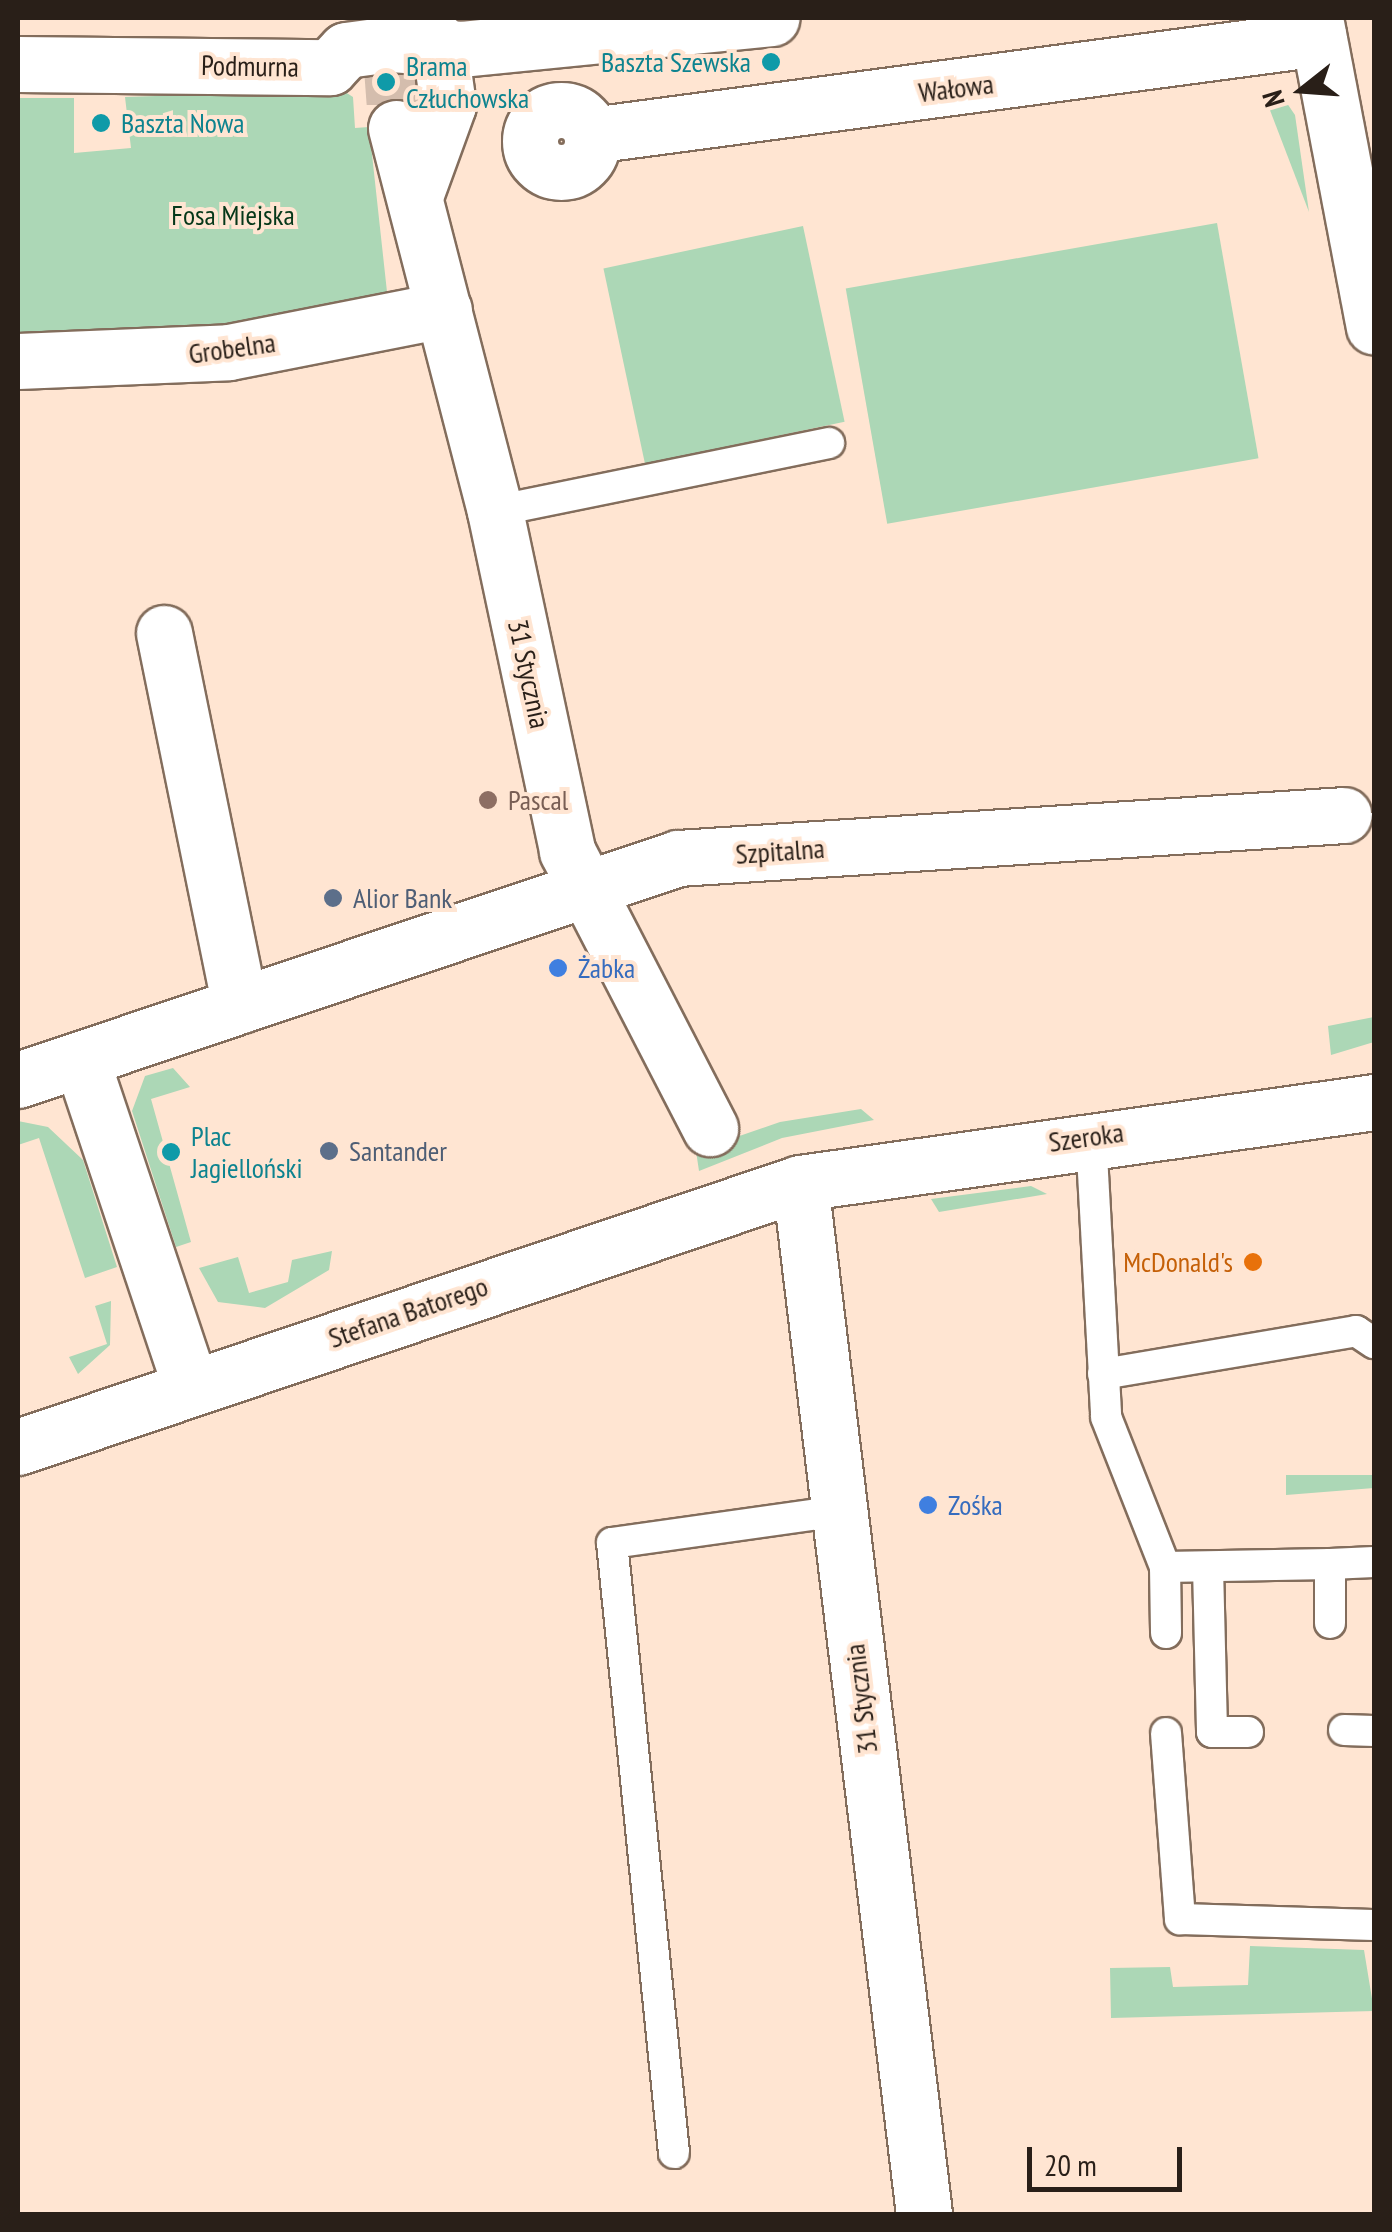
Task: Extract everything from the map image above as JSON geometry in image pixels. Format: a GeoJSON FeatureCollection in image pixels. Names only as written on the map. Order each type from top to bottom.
{"type":"FeatureCollection","features":[{"type":"Feature","properties":{"kind":"street","name":"Podmurna"},"geometry":{"type":"LineString","coordinates":[[18,64],[330,68],[346,50],[402,38],[462,48],[771,18]]}},
{"type":"Feature","properties":{"kind":"street"},"geometry":{"type":"LineString","coordinates":[[1317,28],[1374,326]]}},
{"type":"Feature","properties":{"kind":"street","name":"Wałowa"},"geometry":{"type":"LineString","coordinates":[[592,135],[1317,28]]}},
{"type":"Feature","properties":{"kind":"street"},"geometry":{"type":"LineString","coordinates":[[402,38],[448,106],[416,194]]}},
{"type":"Feature","properties":{"kind":"street","name":"31 Stycznia"},"geometry":{"type":"LineString","coordinates":[[396,128],[416,194],[494,512],[581,890],[710,1128]]}},
{"type":"Feature","properties":{"kind":"street","name":"Grobelna"},"geometry":{"type":"LineString","coordinates":[[18,362],[229,352],[444,310]]}},
{"type":"Feature","properties":{"kind":"street"},"geometry":{"type":"LineString","coordinates":[[18,1080],[240,1005],[164,634]]}},
{"type":"Feature","properties":{"kind":"street","name":"Szpitalna"},"geometry":{"type":"LineString","coordinates":[[240,1005],[678,858],[1344,815]]}},
{"type":"Feature","properties":{"kind":"street"},"geometry":{"type":"LineString","coordinates":[[81,1058],[191,1388]]}},
{"type":"Feature","properties":{"kind":"street","name":"Szeroka"},"geometry":{"type":"LineString","coordinates":[[800,1183],[1091,1136],[1374,1102]]}},
{"type":"Feature","properties":{"kind":"street","name":"31 Stycznia"},"geometry":{"type":"LineString","coordinates":[[800,1183],[924,2214]]}},
{"type":"Feature","properties":{"kind":"street","name":"Stefana Batorego"},"geometry":{"type":"LineString","coordinates":[[18,1447],[800,1183]]}},
{"type":"Feature","properties":{"kind":"lane"},"geometry":{"type":"LineString","coordinates":[[494,512],[829,443]]}},
{"type":"Feature","properties":{"kind":"lane"},"geometry":{"type":"LineString","coordinates":[[1091,1136],[1106,1418],[1165,1567],[1166,1633]]}},
{"type":"Feature","properties":{"kind":"lane"},"geometry":{"type":"LineString","coordinates":[[1103,1374],[1356,1331],[1374,1343]]}},
{"type":"Feature","properties":{"kind":"lane"},"geometry":{"type":"LineString","coordinates":[[674,2153],[612,1543],[840,1511]]}},
{"type":"Feature","properties":{"kind":"lane"},"geometry":{"type":"LineString","coordinates":[[1165,1567],[1374,1562]]}},
{"type":"Feature","properties":{"kind":"lane"},"geometry":{"type":"LineString","coordinates":[[1330,1564],[1330,1623]]}},
{"type":"Feature","properties":{"kind":"lane"},"geometry":{"type":"LineString","coordinates":[[1208,1566],[1212,1732],[1248,1732]]}},
{"type":"Feature","properties":{"kind":"lane"},"geometry":{"type":"LineString","coordinates":[[1166,1733],[1180,1919],[1374,1926]]}},
{"type":"Feature","properties":{"kind":"green space","name":"Fosa Miejska"},"geometry":{"type":"Polygon","coordinates":[[[342,90],[353,97],[355,128],[369,127],[388,301],[216,343],[18,349],[18,98],[74,98],[74,153],[131,148],[125,97],[342,90]]]}},
{"type":"Feature","properties":{"kind":"green space"},"geometry":{"type":"Polygon","coordinates":[[[1263,92],[1280,93],[1295,115],[1309,212],[1263,92]]]}},
{"type":"Feature","properties":{"kind":"green space"},"geometry":{"type":"Polygon","coordinates":[[[1217,223],[1259,458],[887,524],[846,288],[1217,223]]]}},
{"type":"Feature","properties":{"kind":"green space"},"geometry":{"type":"Polygon","coordinates":[[[803,226],[845,422],[645,464],[603,268],[803,226]]]}},
{"type":"Feature","properties":{"kind":"green space"},"geometry":{"type":"Polygon","coordinates":[[[1374,1017],[1374,1042],[1331,1055],[1328,1026],[1374,1017]]]}},
{"type":"Feature","properties":{"kind":"green space"},"geometry":{"type":"Polygon","coordinates":[[[173,1068],[190,1087],[151,1099],[191,1242],[176,1247],[132,1111],[145,1076],[173,1068]]]}},
{"type":"Feature","properties":{"kind":"green space"},"geometry":{"type":"Polygon","coordinates":[[[861,1109],[874,1120],[782,1138],[699,1171],[696,1151],[780,1122],[861,1109]]]}},
{"type":"Feature","properties":{"kind":"green space"},"geometry":{"type":"Polygon","coordinates":[[[18,1121],[48,1127],[83,1160],[117,1267],[85,1278],[39,1138],[18,1145],[18,1121]]]}},
{"type":"Feature","properties":{"kind":"green space"},"geometry":{"type":"Polygon","coordinates":[[[1031,1186],[1047,1194],[939,1212],[931,1199],[1031,1186]]]}},
{"type":"Feature","properties":{"kind":"green space"},"geometry":{"type":"Polygon","coordinates":[[[332,1251],[329,1270],[265,1308],[218,1302],[199,1268],[238,1257],[249,1293],[288,1282],[292,1260],[332,1251]]]}},
{"type":"Feature","properties":{"kind":"green space"},"geometry":{"type":"Polygon","coordinates":[[[111,1301],[110,1345],[78,1374],[69,1357],[107,1344],[95,1306],[111,1301]]]}},
{"type":"Feature","properties":{"kind":"green space"},"geometry":{"type":"Polygon","coordinates":[[[1286,1475],[1372,1475],[1374,1488],[1286,1495],[1286,1475]]]}},
{"type":"Feature","properties":{"kind":"green space"},"geometry":{"type":"Polygon","coordinates":[[[1250,1946],[1364,1950],[1374,2011],[1111,2018],[1110,1968],[1170,1967],[1173,1987],[1248,1985],[1250,1946]]]}},
{"type":"Feature","properties":{"kind":"tunnel"},"geometry":{"type":"LineString","coordinates":[[390,48],[396,128]]}},
{"type":"Feature","properties":{"kind":"place","name":"Baszta Szewska"},"geometry":{"type":"Point","coordinates":[771,62]}},
{"type":"Feature","properties":{"kind":"place","name":"Brama Człuchowska"},"geometry":{"type":"Point","coordinates":[386,82]}},
{"type":"Feature","properties":{"kind":"place","name":"Baszta Nowa"},"geometry":{"type":"Point","coordinates":[101,123]}},
{"type":"Feature","properties":{"kind":"place","name":"Pascal"},"geometry":{"type":"Point","coordinates":[488,800]}},
{"type":"Feature","properties":{"kind":"place","name":"Alior Bank"},"geometry":{"type":"Point","coordinates":[333,898]}},
{"type":"Feature","properties":{"kind":"place","name":"Żabka"},"geometry":{"type":"Point","coordinates":[558,968]}},
{"type":"Feature","properties":{"kind":"place","name":"Santander"},"geometry":{"type":"Point","coordinates":[329,1151]}},
{"type":"Feature","properties":{"kind":"place","name":"Plac Jagielloński"},"geometry":{"type":"Point","coordinates":[171,1152]}},
{"type":"Feature","properties":{"kind":"place","name":"McDonald's"},"geometry":{"type":"Point","coordinates":[1253,1262]}},
{"type":"Feature","properties":{"kind":"place","name":"Zośka"},"geometry":{"type":"Point","coordinates":[928,1505]}}]}
